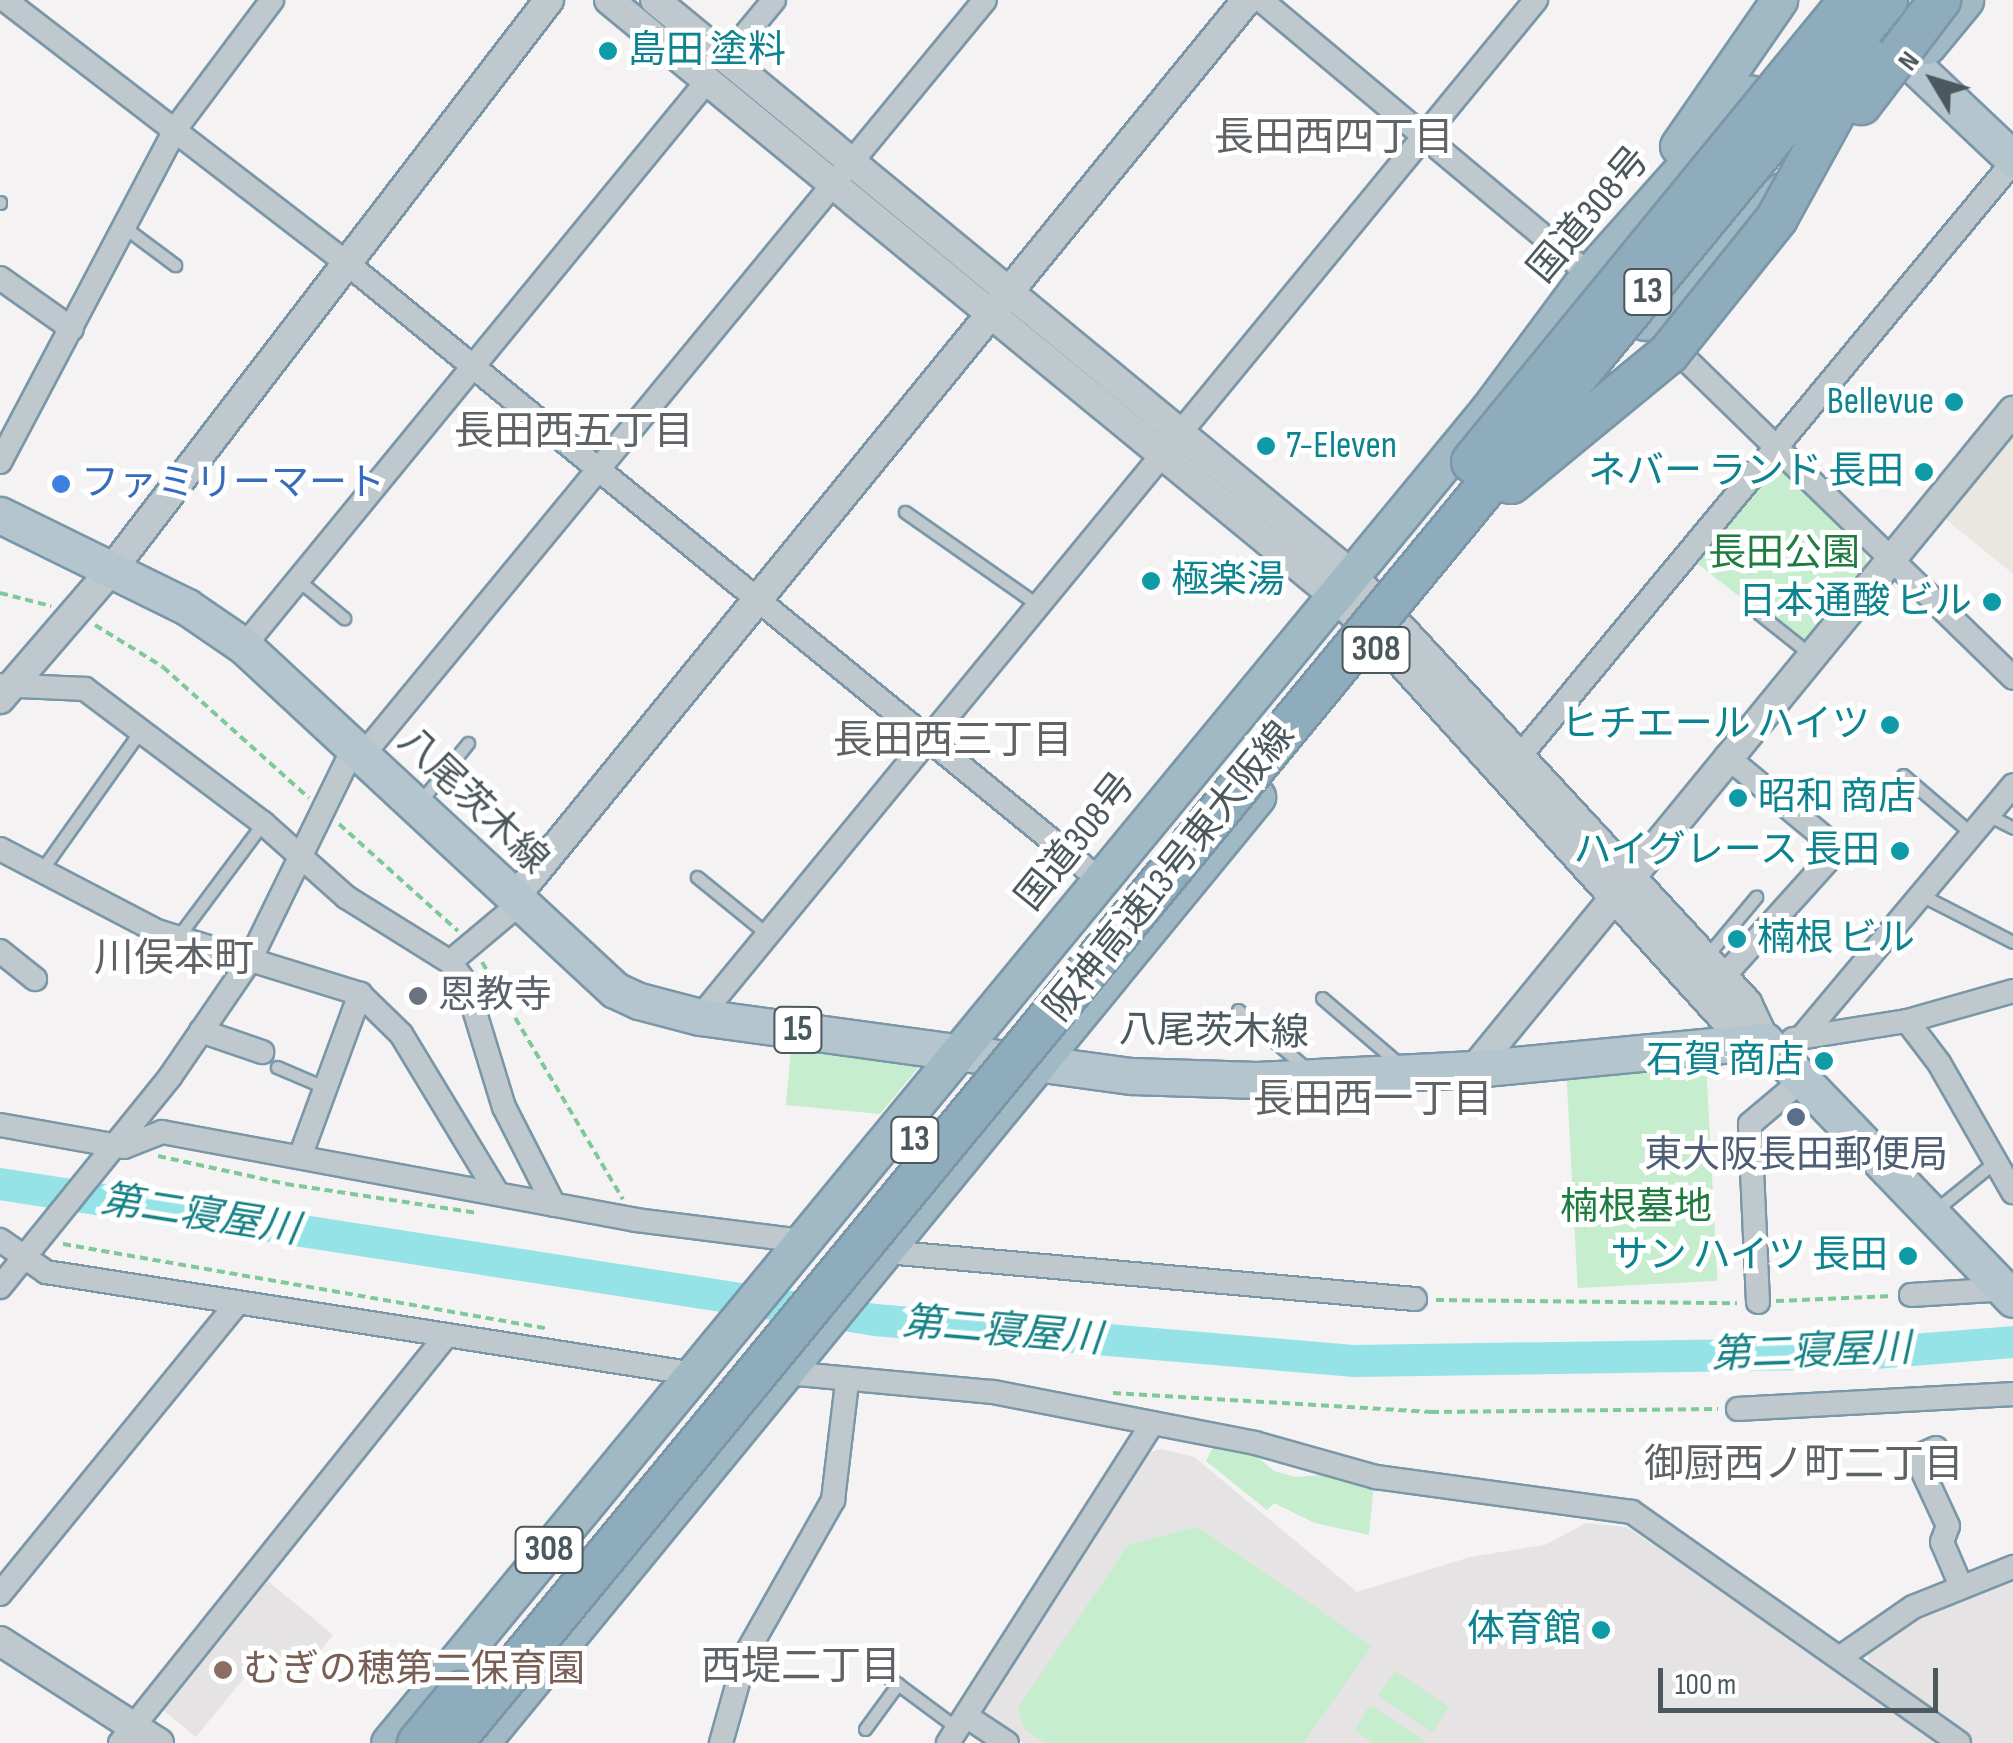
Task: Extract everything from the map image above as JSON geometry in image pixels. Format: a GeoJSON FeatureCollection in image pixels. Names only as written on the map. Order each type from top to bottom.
{"type":"FeatureCollection","features":[{"type":"Feature","properties":{"kind":"highway","name":"308"},"geometry":{"type":"LineString","coordinates":[[1589,274],[1779,0]]}},
{"type":"Feature","properties":{"kind":"highway"},"geometry":{"type":"LineString","coordinates":[[1566,346],[1817,0]]}},
{"type":"Feature","properties":{"kind":"highway","name":"国道308号"},"geometry":{"type":"LineString","coordinates":[[390,1743],[1488,410],[1589,274],[1834,0]]}},
{"type":"Feature","properties":{"kind":"highway","name":"阪神高速13号東大阪線"},"geometry":{"type":"LineString","coordinates":[[418,1743],[1848,0]]}},
{"type":"Feature","properties":{"kind":"highway"},"geometry":{"type":"LineString","coordinates":[[1397,615],[1468,519],[1670,353],[1940,0]]}},
{"type":"Feature","properties":{"kind":"highway","name":"308"},"geometry":{"type":"LineString","coordinates":[[1645,322],[1912,64],[1964,0]]}},
{"type":"Feature","properties":{"kind":"highway","name":"308"},"geometry":{"type":"LineString","coordinates":[[481,1743],[1040,1063],[1397,615],[1645,322],[1891,8]]}},
{"type":"Feature","properties":{"kind":"highway"},"geometry":{"type":"LineString","coordinates":[[1777,218],[1891,8]]}},
{"type":"Feature","properties":{"kind":"highway","name":"阪神高速13号東大阪線"},"geometry":{"type":"LineString","coordinates":[[452,1743],[1397,615],[1891,8]]}},
{"type":"Feature","properties":{"kind":"main road"},"geometry":{"type":"LineString","coordinates":[[1848,0],[1891,8],[1912,64],[2013,160]]}},
{"type":"Feature","properties":{"kind":"main road","name":"八尾茨木線"},"geometry":{"type":"LineString","coordinates":[[0,515],[113,568],[244,646],[615,990],[700,1018],[1132,1076],[1317,1077],[1474,1069],[1765,1041]]}},
{"type":"Feature","properties":{"kind":"main road"},"geometry":{"type":"LineString","coordinates":[[1765,1041],[2011,1294]]}},
{"type":"Feature","properties":{"kind":"street"},"geometry":{"type":"LineString","coordinates":[[6,0],[349,265],[1100,880]]}},
{"type":"Feature","properties":{"kind":"street"},"geometry":{"type":"LineString","coordinates":[[4,690],[113,568],[549,0]]}},
{"type":"Feature","properties":{"kind":"street"},"geometry":{"type":"LineString","coordinates":[[609,0],[717,69],[1342,585],[1397,615],[1513,764],[1622,885],[1726,1021],[1765,1041],[1801,1038],[1907,1022],[2013,992]]}},
{"type":"Feature","properties":{"kind":"street"},"geometry":{"type":"LineString","coordinates":[[656,0],[717,69]]}},
{"type":"Feature","properties":{"kind":"street"},"geometry":{"type":"LineString","coordinates":[[244,646],[774,0]]}},
{"type":"Feature","properties":{"kind":"street"},"geometry":{"type":"LineString","coordinates":[[0,1287],[201,1032],[250,960],[358,751],[599,469],[984,0]]}},
{"type":"Feature","properties":{"kind":"street"},"geometry":{"type":"LineString","coordinates":[[450,962],[517,901],[1247,0]]}},
{"type":"Feature","properties":{"kind":"street"},"geometry":{"type":"LineString","coordinates":[[1261,0],[1589,274]]}},
{"type":"Feature","properties":{"kind":"street"},"geometry":{"type":"LineString","coordinates":[[700,1018],[925,736],[1536,0]]}},
{"type":"Feature","properties":{"kind":"street"},"geometry":{"type":"LineString","coordinates":[[0,462],[9,420],[72,329],[176,128],[264,3]]}},
{"type":"Feature","properties":{"kind":"street"},"geometry":{"type":"LineString","coordinates":[[1513,764],[2013,160]]}},
{"type":"Feature","properties":{"kind":"street"},"geometry":{"type":"LineString","coordinates":[[0,278],[72,329]]}},
{"type":"Feature","properties":{"kind":"street"},"geometry":{"type":"LineString","coordinates":[[1645,322],[2013,678]]}},
{"type":"Feature","properties":{"kind":"street"},"geometry":{"type":"LineString","coordinates":[[1474,1069],[1726,756],[2013,411]]}},
{"type":"Feature","properties":{"kind":"street"},"geometry":{"type":"LineString","coordinates":[[4,690],[85,690],[263,823],[300,858],[379,920],[450,962],[466,983],[504,1107],[554,1205]]}},
{"type":"Feature","properties":{"kind":"street"},"geometry":{"type":"LineString","coordinates":[[1714,968],[1834,855],[1832,842],[1726,756]]}},
{"type":"Feature","properties":{"kind":"street"},"geometry":{"type":"LineString","coordinates":[[1801,1038],[2013,785]]}},
{"type":"Feature","properties":{"kind":"street"},"geometry":{"type":"LineString","coordinates":[[0,849],[178,938],[360,994],[402,1034],[498,1194]]}},
{"type":"Feature","properties":{"kind":"street"},"geometry":{"type":"LineString","coordinates":[[1622,885],[1747,1003],[1765,1041]]}},
{"type":"Feature","properties":{"kind":"street"},"geometry":{"type":"LineString","coordinates":[[0,951],[35,979]]}},
{"type":"Feature","properties":{"kind":"street"},"geometry":{"type":"LineString","coordinates":[[300,1157],[360,994]]}},
{"type":"Feature","properties":{"kind":"street"},"geometry":{"type":"LineString","coordinates":[[1907,1022],[2013,1192]]}},
{"type":"Feature","properties":{"kind":"street"},"geometry":{"type":"LineString","coordinates":[[201,1032],[270,1060]]}},
{"type":"Feature","properties":{"kind":"street"},"geometry":{"type":"LineString","coordinates":[[1758,1302],[1750,1124],[1802,1080]]}},
{"type":"Feature","properties":{"kind":"street"},"geometry":{"type":"LineString","coordinates":[[0,1125],[114,1145],[162,1132],[797,1249]]}},
{"type":"Feature","properties":{"kind":"street"},"geometry":{"type":"LineString","coordinates":[[0,1240],[46,1272],[445,1337],[702,1365]]}},
{"type":"Feature","properties":{"kind":"street"},"geometry":{"type":"LineString","coordinates":[[880,1260],[1415,1299]]}},
{"type":"Feature","properties":{"kind":"street"},"geometry":{"type":"LineString","coordinates":[[1911,1295],[2011,1294]]}},
{"type":"Feature","properties":{"kind":"street"},"geometry":{"type":"LineString","coordinates":[[0,1594],[236,1305]]}},
{"type":"Feature","properties":{"kind":"street"},"geometry":{"type":"LineString","coordinates":[[127,1735],[445,1337]]}},
{"type":"Feature","properties":{"kind":"street"},"geometry":{"type":"LineString","coordinates":[[793,1366],[846,1382],[993,1392],[1254,1443],[1376,1477],[1632,1512],[1842,1656],[1959,1743]]}},
{"type":"Feature","properties":{"kind":"street"},"geometry":{"type":"LineString","coordinates":[[721,1743],[746,1654],[834,1500],[846,1382]]}},
{"type":"Feature","properties":{"kind":"street"},"geometry":{"type":"LineString","coordinates":[[1738,1409],[2013,1394]]}},
{"type":"Feature","properties":{"kind":"street"},"geometry":{"type":"LineString","coordinates":[[1008,1743],[957,1729],[1151,1425]]}},
{"type":"Feature","properties":{"kind":"street"},"geometry":{"type":"LineString","coordinates":[[1936,1448],[1916,1457],[1948,1526],[1942,1542],[1960,1584]]}},
{"type":"Feature","properties":{"kind":"street"},"geometry":{"type":"LineString","coordinates":[[1842,1656],[1960,1584],[2013,1567]]}},
{"type":"Feature","properties":{"kind":"street"},"geometry":{"type":"LineString","coordinates":[[0,1640],[127,1735],[158,1743]]}},
{"type":"Feature","properties":{"kind":"lane"},"geometry":{"type":"LineString","coordinates":[[124,227],[175,266]]}},
{"type":"Feature","properties":{"kind":"lane"},"geometry":{"type":"LineString","coordinates":[[905,512],[1035,603]]}},
{"type":"Feature","properties":{"kind":"lane"},"geometry":{"type":"LineString","coordinates":[[298,580],[344,618]]}},
{"type":"Feature","properties":{"kind":"lane"},"geometry":{"type":"LineString","coordinates":[[1757,612],[1810,654]]}},
{"type":"Feature","properties":{"kind":"lane"},"geometry":{"type":"LineString","coordinates":[[44,868],[141,730]]}},
{"type":"Feature","properties":{"kind":"lane"},"geometry":{"type":"LineString","coordinates":[[418,804],[468,744]]}},
{"type":"Feature","properties":{"kind":"lane"},"geometry":{"type":"LineString","coordinates":[[1903,776],[1972,834]]}},
{"type":"Feature","properties":{"kind":"lane"},"geometry":{"type":"LineString","coordinates":[[1988,815],[2013,828]]}},
{"type":"Feature","properties":{"kind":"lane"},"geometry":{"type":"LineString","coordinates":[[178,938],[263,823]]}},
{"type":"Feature","properties":{"kind":"lane"},"geometry":{"type":"LineString","coordinates":[[697,877],[767,934]]}},
{"type":"Feature","properties":{"kind":"lane"},"geometry":{"type":"LineString","coordinates":[[1920,895],[2013,942]]}},
{"type":"Feature","properties":{"kind":"lane"},"geometry":{"type":"LineString","coordinates":[[1714,968],[1756,897]]}},
{"type":"Feature","properties":{"kind":"lane"},"geometry":{"type":"LineString","coordinates":[[1322,998],[1409,1072]]}},
{"type":"Feature","properties":{"kind":"lane"},"geometry":{"type":"LineString","coordinates":[[1238,1010],[1317,1077]]}},
{"type":"Feature","properties":{"kind":"lane"},"geometry":{"type":"LineString","coordinates":[[270,1060],[326,1088]]}},
{"type":"Feature","properties":{"kind":"lane"},"geometry":{"type":"LineString","coordinates":[[1931,1213],[1996,1161]]}},
{"type":"Feature","properties":{"kind":"lane"},"geometry":{"type":"LineString","coordinates":[[880,1670],[957,1729]]}},
{"type":"Feature","properties":{"kind":"lane"},"geometry":{"type":"LineString","coordinates":[[865,1730],[898,1684]]}},
{"type":"Feature","properties":{"kind":"path"},"geometry":{"type":"LineString","coordinates":[[0,593],[76,612],[163,668],[472,944],[636,1220]]}},
{"type":"Feature","properties":{"kind":"path"},"geometry":{"type":"LineString","coordinates":[[24,1255],[66,1243],[554,1329]]}},
{"type":"Feature","properties":{"kind":"path"},"geometry":{"type":"LineString","coordinates":[[1415,1299],[1556,1306],[1911,1295]]}},
{"type":"Feature","properties":{"kind":"path"},"geometry":{"type":"LineString","coordinates":[[1106,1392],[1431,1412],[1738,1409]]}},
{"type":"Feature","properties":{"kind":"shaded area"},"geometry":{"type":"Polygon","coordinates":[[[2013,429],[2013,574],[1942,516],[2013,429]]]}},
{"type":"Feature","properties":{"kind":"shaded area"},"geometry":{"type":"Polygon","coordinates":[[[1161,1449],[1194,1457],[1357,1592],[1470,1557],[1545,1545],[1586,1523],[1627,1527],[1943,1743],[1024,1743],[977,1712],[1140,1455],[1161,1449]]]}},
{"type":"Feature","properties":{"kind":"shaded area"},"geometry":{"type":"Polygon","coordinates":[[[2013,1574],[2013,1743],[1972,1743],[1869,1661],[1867,1648],[1920,1612],[2013,1574]]]}},
{"type":"Feature","properties":{"kind":"shaded area","name":"むぎの穂第二保育園"},"geometry":{"type":"Polygon","coordinates":[[[268,1581],[333,1635],[294,1683],[261,1657],[196,1737],[163,1710],[268,1581]]]}},
{"type":"Feature","properties":{"kind":"green space","name":"長田公園"},"geometry":{"type":"Polygon","coordinates":[[[1775,470],[1786,472],[1864,546],[1867,566],[1802,645],[1694,561],[1775,470]]]}},
{"type":"Feature","properties":{"kind":"green space"},"geometry":{"type":"Polygon","coordinates":[[[792,1037],[927,1057],[880,1114],[786,1105],[792,1037]]]}},
{"type":"Feature","properties":{"kind":"green space","name":"楠根墓地"},"geometry":{"type":"Polygon","coordinates":[[[1706,1062],[1717,1281],[1578,1288],[1566,1069],[1706,1062]]]}},
{"type":"Feature","properties":{"kind":"green space"},"geometry":{"type":"Polygon","coordinates":[[[1214,1445],[1251,1452],[1274,1471],[1296,1477],[1334,1474],[1374,1484],[1369,1535],[1315,1523],[1274,1503],[1267,1510],[1206,1461],[1214,1445]]]}},
{"type":"Feature","properties":{"kind":"green space"},"geometry":{"type":"Polygon","coordinates":[[[1197,1527],[1372,1646],[1303,1743],[1046,1743],[1025,1730],[1018,1708],[1128,1545],[1197,1527]]]}},
{"type":"Feature","properties":{"kind":"green space"},"geometry":{"type":"Polygon","coordinates":[[[1395,1671],[1449,1707],[1432,1732],[1378,1696],[1395,1671]]]}},
{"type":"Feature","properties":{"kind":"green space"},"geometry":{"type":"Polygon","coordinates":[[[1370,1705],[1425,1741],[1373,1743],[1354,1730],[1370,1705]]]}},
{"type":"Feature","properties":{"kind":"waterway","name":"第二寝屋川"},"geometry":{"type":"LineString","coordinates":[[0,1184],[875,1320],[1355,1361],[1874,1353],[2013,1342]]}},
{"type":"Feature","properties":{"kind":"place","name":"島田 塗料"},"geometry":{"type":"Point","coordinates":[608,51]}},
{"type":"Feature","properties":{"kind":"place","name":"Bellevue"},"geometry":{"type":"Point","coordinates":[1954,402]}},
{"type":"Feature","properties":{"kind":"place","name":"7-Eleven"},"geometry":{"type":"Point","coordinates":[1266,446]}},
{"type":"Feature","properties":{"kind":"place","name":"ネバー ランド 長田"},"geometry":{"type":"Point","coordinates":[1924,472]}},
{"type":"Feature","properties":{"kind":"place","name":"ファミリーマート"},"geometry":{"type":"Point","coordinates":[61,484]}},
{"type":"Feature","properties":{"kind":"place","name":"極楽湯"},"geometry":{"type":"Point","coordinates":[1151,581]}},
{"type":"Feature","properties":{"kind":"place","name":"日本通酸 ビル"},"geometry":{"type":"Point","coordinates":[1992,602]}},
{"type":"Feature","properties":{"kind":"place","name":"ヒチエール ハイツ"},"geometry":{"type":"Point","coordinates":[1890,725]}},
{"type":"Feature","properties":{"kind":"place","name":"昭和 商店"},"geometry":{"type":"Point","coordinates":[1738,798]}},
{"type":"Feature","properties":{"kind":"place","name":"ハイグレース 長田"},"geometry":{"type":"Point","coordinates":[1900,851]}},
{"type":"Feature","properties":{"kind":"place","name":"楠根 ビル"},"geometry":{"type":"Point","coordinates":[1737,939]}},
{"type":"Feature","properties":{"kind":"place","name":"恩教寺"},"geometry":{"type":"Point","coordinates":[418,996]}},
{"type":"Feature","properties":{"kind":"place","name":"石賀 商店"},"geometry":{"type":"Point","coordinates":[1824,1061]}},
{"type":"Feature","properties":{"kind":"place","name":"東大阪長田郵便局"},"geometry":{"type":"Point","coordinates":[1796,1117]}},
{"type":"Feature","properties":{"kind":"place","name":"サン ハイツ 長田"},"geometry":{"type":"Point","coordinates":[1908,1256]}},
{"type":"Feature","properties":{"kind":"place","name":"体育館"},"geometry":{"type":"Point","coordinates":[1601,1630]}},
{"type":"Feature","properties":{"kind":"place","name":"むぎの穂第二保育園"},"geometry":{"type":"Point","coordinates":[223,1670]}},
{"type":"Feature","properties":{"kind":"district","name":"長田西四丁目"},"geometry":{"type":"Point","coordinates":[1334,138]}},
{"type":"Feature","properties":{"kind":"district","name":"長田西五丁目"},"geometry":{"type":"Point","coordinates":[574,432]}},
{"type":"Feature","properties":{"kind":"district","name":"長田西三丁目"},"geometry":{"type":"Point","coordinates":[953,741]}},
{"type":"Feature","properties":{"kind":"district","name":"川俣本町"},"geometry":{"type":"Point","coordinates":[174,959]}},
{"type":"Feature","properties":{"kind":"district","name":"長田西一丁目"},"geometry":{"type":"Point","coordinates":[1373,1100]}},
{"type":"Feature","properties":{"kind":"district","name":"御厨西ノ町二丁目"},"geometry":{"type":"Point","coordinates":[1804,1465]}},
{"type":"Feature","properties":{"kind":"district","name":"西堤二丁目"},"geometry":{"type":"Point","coordinates":[801,1667]}}]}
